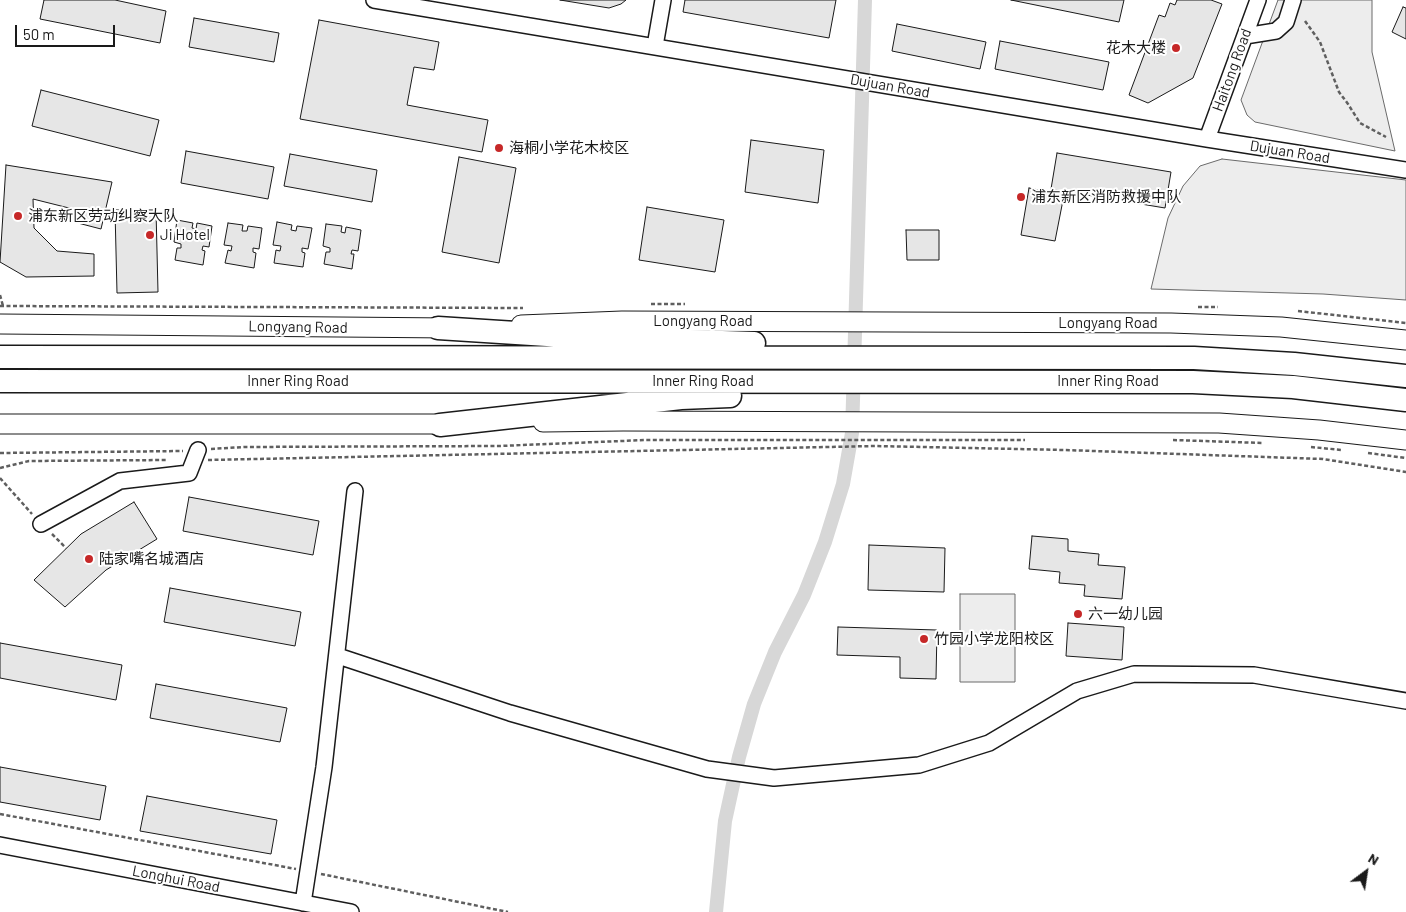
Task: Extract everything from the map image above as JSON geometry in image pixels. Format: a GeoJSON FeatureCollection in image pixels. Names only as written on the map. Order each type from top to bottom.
{"type":"FeatureCollection","features":[{"type":"Feature","properties":{"kind":"highway"},"geometry":{"type":"LineString","coordinates":[[438,328],[594,338],[711,341],[821,352]]}},
{"type":"Feature","properties":{"kind":"highway","name":"Inner Ring Road"},"geometry":{"type":"LineString","coordinates":[[0,358],[393,357],[821,352],[929,357],[1194,358],[1294,364],[1398,375]]}},
{"type":"Feature","properties":{"kind":"highway","name":"Inner Ring Road"},"geometry":{"type":"LineString","coordinates":[[0,381],[393,381],[821,388],[1061,381],[1213,383],[1293,387],[1397,398]]}},
{"type":"Feature","properties":{"kind":"highway"},"geometry":{"type":"LineString","coordinates":[[440,425],[695,397],[821,388]]}},
{"type":"Feature","properties":{"kind":"main road","name":"Longyang Road"},"geometry":{"type":"LineString","coordinates":[[0,324],[438,328],[595,321],[1226,324],[1332,331],[1406,340]]}},
{"type":"Feature","properties":{"kind":"main road"},"geometry":{"type":"LineString","coordinates":[[0,424],[440,425],[623,421],[820,431],[880,431],[1219,423],[1311,429],[1406,440]]}},
{"type":"Feature","properties":{"kind":"street","name":"Dujuan Road"},"geometry":{"type":"LineString","coordinates":[[374,0],[1207,139],[1406,170]]}},
{"type":"Feature","properties":{"kind":"street"},"geometry":{"type":"LineString","coordinates":[[655,46],[663,0]]}},
{"type":"Feature","properties":{"kind":"street","name":"Haitong Road"},"geometry":{"type":"LineString","coordinates":[[1207,139],[1258,0]]}},
{"type":"Feature","properties":{"kind":"street"},"geometry":{"type":"LineString","coordinates":[[1245,36],[1276,31],[1286,22],[1293,0]]}},
{"type":"Feature","properties":{"kind":"street"},"geometry":{"type":"LineString","coordinates":[[41,524],[120,481],[189,473],[196,455]]}},
{"type":"Feature","properties":{"kind":"street"},"geometry":{"type":"LineString","coordinates":[[303,903],[324,767],[338,656],[355,491]]}},
{"type":"Feature","properties":{"kind":"street"},"geometry":{"type":"LineString","coordinates":[[338,656],[510,713],[707,768],[774,778],[919,765],[988,743],[1077,691],[1134,674],[1254,675],[1406,701]]}},
{"type":"Feature","properties":{"kind":"street","name":"Longhui Road"},"geometry":{"type":"LineString","coordinates":[[0,845],[351,912]]}},
{"type":"Feature","properties":{"kind":"path"},"geometry":{"type":"LineString","coordinates":[[1305,21],[1320,42],[1339,92],[1360,123],[1386,137]]}},
{"type":"Feature","properties":{"kind":"path"},"geometry":{"type":"LineString","coordinates":[[645,304],[694,304]]}},
{"type":"Feature","properties":{"kind":"path"},"geometry":{"type":"LineString","coordinates":[[0,306],[528,308]]}},
{"type":"Feature","properties":{"kind":"path"},"geometry":{"type":"LineString","coordinates":[[0,453],[196,455],[244,447],[499,446],[820,431],[880,431],[1025,440]]}},
{"type":"Feature","properties":{"kind":"path"},"geometry":{"type":"LineString","coordinates":[[1169,440],[1272,444]]}},
{"type":"Feature","properties":{"kind":"path"},"geometry":{"type":"LineString","coordinates":[[0,468],[29,460],[196,455],[875,446],[1065,450],[1323,459],[1406,472]]}},
{"type":"Feature","properties":{"kind":"path"},"geometry":{"type":"LineString","coordinates":[[1305,446],[1350,451]]}},
{"type":"Feature","properties":{"kind":"path"},"geometry":{"type":"LineString","coordinates":[[1360,452],[1406,458]]}},
{"type":"Feature","properties":{"kind":"path"},"geometry":{"type":"LineString","coordinates":[[0,814],[308,871],[508,912]]}},
{"type":"Feature","properties":{"kind":"shaded area"},"geometry":{"type":"Polygon","coordinates":[[[1278,0],[1372,0],[1372,52],[1395,151],[1255,122],[1247,115],[1241,100],[1278,0]]]}},
{"type":"Feature","properties":{"kind":"shaded area"},"geometry":{"type":"Polygon","coordinates":[[[1222,159],[1406,180],[1406,300],[1323,294],[1151,289],[1168,218],[1183,186],[1200,166],[1222,159]]]}},
{"type":"Feature","properties":{"kind":"shaded area"},"geometry":{"type":"Polygon","coordinates":[[[960,594],[1015,594],[1015,682],[960,682],[960,594]]]}},
{"type":"Feature","properties":{"kind":"building"},"geometry":{"type":"Polygon","coordinates":[[[44,0],[115,0],[166,11],[160,43],[40,19],[44,0]]]}},
{"type":"Feature","properties":{"kind":"building"},"geometry":{"type":"Polygon","coordinates":[[[560,0],[626,0],[609,8],[560,0]]]}},
{"type":"Feature","properties":{"kind":"building"},"geometry":{"type":"Polygon","coordinates":[[[685,0],[836,0],[829,38],[683,12],[685,0]]]}},
{"type":"Feature","properties":{"kind":"building"},"geometry":{"type":"Polygon","coordinates":[[[1011,0],[1124,0],[1119,22],[1011,0]]]}},
{"type":"Feature","properties":{"kind":"building","name":"花木大楼"},"geometry":{"type":"Polygon","coordinates":[[[1177,0],[1211,0],[1222,4],[1193,78],[1148,103],[1129,95],[1159,15],[1165,17],[1170,3],[1175,5],[1177,0]]]}},
{"type":"Feature","properties":{"kind":"building"},"geometry":{"type":"Polygon","coordinates":[[[1403,7],[1406,8],[1406,39],[1392,32],[1403,7]]]}},
{"type":"Feature","properties":{"kind":"building"},"geometry":{"type":"Polygon","coordinates":[[[194,18],[279,33],[274,62],[189,47],[194,18]]]}},
{"type":"Feature","properties":{"kind":"building"},"geometry":{"type":"Polygon","coordinates":[[[319,20],[439,42],[434,70],[414,67],[407,105],[488,120],[482,152],[300,119],[319,20]]]}},
{"type":"Feature","properties":{"kind":"building"},"geometry":{"type":"Polygon","coordinates":[[[897,24],[986,42],[980,69],[892,51],[897,24]]]}},
{"type":"Feature","properties":{"kind":"building"},"geometry":{"type":"Polygon","coordinates":[[[1000,41],[1109,62],[1103,90],[995,69],[1000,41]]]}},
{"type":"Feature","properties":{"kind":"building"},"geometry":{"type":"Polygon","coordinates":[[[41,90],[159,120],[150,156],[32,126],[41,90]]]}},
{"type":"Feature","properties":{"kind":"building"},"geometry":{"type":"Polygon","coordinates":[[[751,140],[824,150],[818,203],[745,192],[751,140]]]}},
{"type":"Feature","properties":{"kind":"building"},"geometry":{"type":"Polygon","coordinates":[[[186,151],[274,167],[268,199],[181,183],[186,151]]]}},
{"type":"Feature","properties":{"kind":"building"},"geometry":{"type":"Polygon","coordinates":[[[1057,153],[1171,172],[1165,208],[1051,189],[1057,153]]]}},
{"type":"Feature","properties":{"kind":"building"},"geometry":{"type":"Polygon","coordinates":[[[290,154],[377,170],[372,202],[284,186],[290,154]]]}},
{"type":"Feature","properties":{"kind":"building"},"geometry":{"type":"Polygon","coordinates":[[[459,157],[516,168],[499,263],[442,252],[459,157]]]}},
{"type":"Feature","properties":{"kind":"building","name":"浦东新区劳动纠察大队"},"geometry":{"type":"Polygon","coordinates":[[[6,165],[112,182],[101,229],[74,222],[77,210],[33,199],[34,228],[57,251],[94,254],[94,276],[26,277],[0,262],[6,165]]]}},
{"type":"Feature","properties":{"kind":"building"},"geometry":{"type":"Polygon","coordinates":[[[1029,188],[1064,195],[1055,241],[1021,235],[1029,188]]]}},
{"type":"Feature","properties":{"kind":"building"},"geometry":{"type":"Polygon","coordinates":[[[647,207],[724,220],[715,272],[639,260],[647,207]]]}},
{"type":"Feature","properties":{"kind":"building"},"geometry":{"type":"Polygon","coordinates":[[[115,210],[156,210],[158,292],[117,293],[115,210]]]}},
{"type":"Feature","properties":{"kind":"building"},"geometry":{"type":"Polygon","coordinates":[[[177,220],[193,223],[192,228],[196,229],[197,223],[212,226],[209,247],[203,246],[202,250],[205,251],[203,265],[175,260],[177,248],[181,248],[181,244],[174,242],[177,220]]]}},
{"type":"Feature","properties":{"kind":"building"},"geometry":{"type":"Polygon","coordinates":[[[277,222],[292,225],[291,230],[296,231],[297,226],[312,228],[308,249],[302,248],[302,252],[305,253],[303,267],[274,263],[276,250],[280,251],[281,246],[273,245],[277,222]]]}},
{"type":"Feature","properties":{"kind":"building"},"geometry":{"type":"Polygon","coordinates":[[[228,223],[243,225],[242,231],[247,231],[248,226],[262,228],[259,249],[253,248],[253,252],[256,253],[254,268],[225,263],[228,250],[231,251],[232,246],[224,245],[228,223]]]}},
{"type":"Feature","properties":{"kind":"building"},"geometry":{"type":"Polygon","coordinates":[[[326,224],[342,226],[341,232],[345,233],[346,227],[361,230],[358,251],[352,250],[351,254],[354,254],[352,269],[324,264],[326,252],[330,252],[330,248],[323,246],[326,224]]]}},
{"type":"Feature","properties":{"kind":"building"},"geometry":{"type":"Polygon","coordinates":[[[906,230],[939,230],[939,260],[907,260],[906,230]]]}},
{"type":"Feature","properties":{"kind":"building"},"geometry":{"type":"Polygon","coordinates":[[[189,497],[319,521],[313,555],[183,531],[189,497]]]}},
{"type":"Feature","properties":{"kind":"building","name":"陆家嘴名城酒店"},"geometry":{"type":"Polygon","coordinates":[[[134,502],[157,539],[106,570],[65,607],[34,580],[81,534],[134,502]]]}},
{"type":"Feature","properties":{"kind":"building"},"geometry":{"type":"Polygon","coordinates":[[[1032,536],[1068,539],[1068,551],[1099,554],[1098,565],[1125,567],[1122,599],[1084,596],[1085,585],[1059,583],[1060,572],[1029,569],[1032,536]]]}},
{"type":"Feature","properties":{"kind":"building"},"geometry":{"type":"Polygon","coordinates":[[[869,545],[945,548],[944,592],[868,590],[869,545]]]}},
{"type":"Feature","properties":{"kind":"building"},"geometry":{"type":"Polygon","coordinates":[[[170,588],[301,612],[295,646],[164,622],[170,588]]]}},
{"type":"Feature","properties":{"kind":"building"},"geometry":{"type":"Polygon","coordinates":[[[1068,623],[1124,627],[1122,660],[1066,656],[1068,623]]]}},
{"type":"Feature","properties":{"kind":"building"},"geometry":{"type":"Polygon","coordinates":[[[838,627],[937,630],[936,679],[900,678],[900,657],[837,655],[838,627]]]}},
{"type":"Feature","properties":{"kind":"building"},"geometry":{"type":"Polygon","coordinates":[[[0,643],[122,665],[116,700],[0,678],[0,643]]]}},
{"type":"Feature","properties":{"kind":"building"},"geometry":{"type":"Polygon","coordinates":[[[156,684],[287,708],[280,742],[150,718],[156,684]]]}},
{"type":"Feature","properties":{"kind":"building"},"geometry":{"type":"Polygon","coordinates":[[[0,767],[106,786],[100,820],[0,802],[0,767]]]}},
{"type":"Feature","properties":{"kind":"building"},"geometry":{"type":"Polygon","coordinates":[[[147,796],[277,820],[271,854],[140,831],[147,796]]]}},
{"type":"Feature","properties":{"kind":"waterway"},"geometry":{"type":"LineString","coordinates":[[716,912],[725,821],[739,757],[754,704],[775,652],[804,595],[825,542],[843,484],[852,433],[865,0]]}},
{"type":"Feature","properties":{"kind":"place","name":"花木大楼"},"geometry":{"type":"Point","coordinates":[1176,48]}},
{"type":"Feature","properties":{"kind":"place","name":"海桐小学花木校区"},"geometry":{"type":"Point","coordinates":[499,148]}},
{"type":"Feature","properties":{"kind":"place","name":"浦东新区消防救援中队"},"geometry":{"type":"Point","coordinates":[1021,197]}},
{"type":"Feature","properties":{"kind":"place","name":"浦东新区劳动纠察大队"},"geometry":{"type":"Point","coordinates":[18,216]}},
{"type":"Feature","properties":{"kind":"place","name":"Ji Hotel"},"geometry":{"type":"Point","coordinates":[150,235]}},
{"type":"Feature","properties":{"kind":"place","name":"陆家嘴名城酒店"},"geometry":{"type":"Point","coordinates":[89,559]}},
{"type":"Feature","properties":{"kind":"place","name":"六一幼儿园"},"geometry":{"type":"Point","coordinates":[1078,614]}},
{"type":"Feature","properties":{"kind":"place","name":"竹园小学龙阳校区"},"geometry":{"type":"Point","coordinates":[924,639]}}]}
